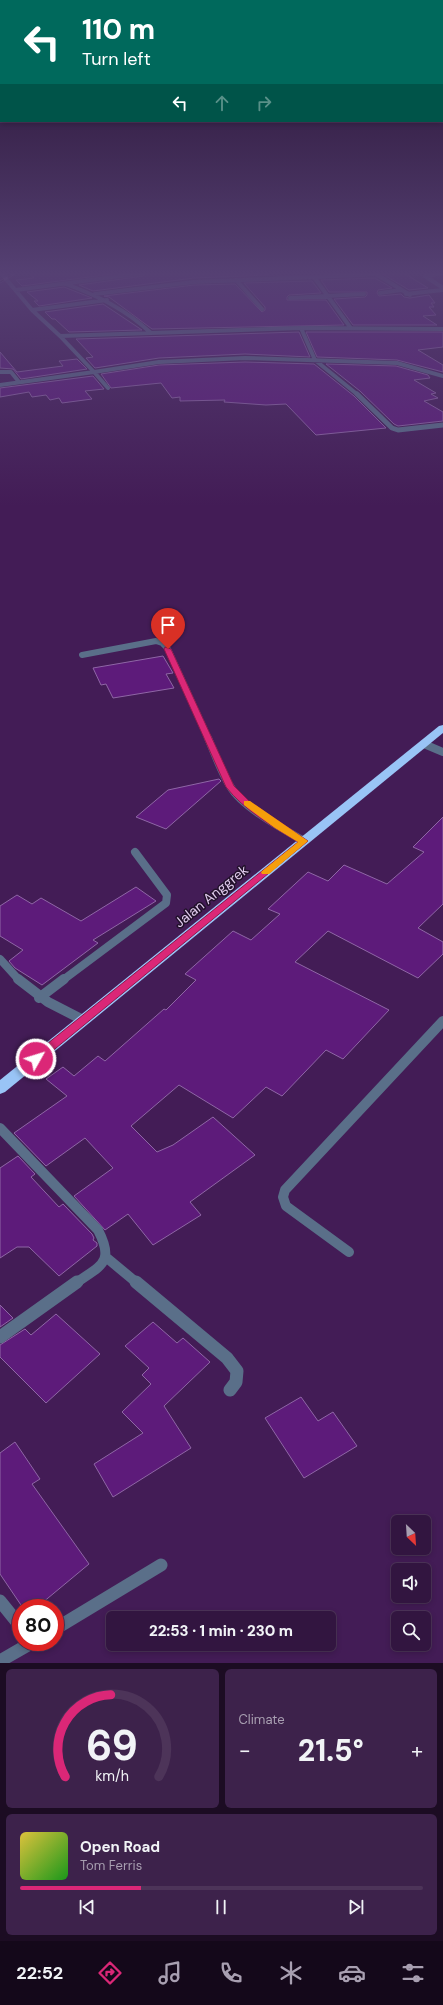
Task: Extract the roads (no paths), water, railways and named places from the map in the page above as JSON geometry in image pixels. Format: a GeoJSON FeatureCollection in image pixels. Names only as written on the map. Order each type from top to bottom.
{"type":"FeatureCollection","features":[{"type":"Feature","properties":{"kind":"highway","name":"Jalan Anggrek"},"geometry":{"type":"LineString","coordinates":[[0,1088],[299,838],[443,728]]}},
{"type":"Feature","properties":{"kind":"street"},"geometry":{"type":"LineString","coordinates":[[74,351],[108,388]]}},
{"type":"Feature","properties":{"kind":"street"},"geometry":{"type":"LineString","coordinates":[[311,351],[315,360],[366,401],[392,428],[398,430],[443,425]]}},
{"type":"Feature","properties":{"kind":"street"},"geometry":{"type":"LineString","coordinates":[[0,385],[159,362],[245,358],[397,363],[443,376]]}},
{"type":"Feature","properties":{"kind":"street"},"geometry":{"type":"LineString","coordinates":[[0,372],[11,372],[19,382]]}},
{"type":"Feature","properties":{"kind":"street"},"geometry":{"type":"LineString","coordinates":[[82,655],[156,641],[162,643],[168,649],[230,787],[246,803],[278,826],[299,838]]}},
{"type":"Feature","properties":{"kind":"street"},"geometry":{"type":"LineString","coordinates":[[424,744],[443,752]]}},
{"type":"Feature","properties":{"kind":"street"},"geometry":{"type":"LineString","coordinates":[[39,998],[166,903],[167,895],[135,852]]}},
{"type":"Feature","properties":{"kind":"street"},"geometry":{"type":"LineString","coordinates":[[0,959],[12,975],[39,998],[83,1020]]}},
{"type":"Feature","properties":{"kind":"street"},"geometry":{"type":"LineString","coordinates":[[349,1252],[286,1206],[283,1197],[284,1190],[443,1021]]}},
{"type":"Feature","properties":{"kind":"street"},"geometry":{"type":"LineString","coordinates":[[0,1128],[98,1230],[107,1249],[107,1258],[101,1265],[0,1337]]}},
{"type":"Feature","properties":{"kind":"street"},"geometry":{"type":"LineString","coordinates":[[107,1258],[227,1358],[237,1371],[236,1382],[230,1390]]}},
{"type":"Feature","properties":{"kind":"street"},"geometry":{"type":"LineString","coordinates":[[64,1623],[161,1564]]}},
{"type":"Feature","properties":{"kind":"street"},"geometry":{"type":"LineString","coordinates":[[0,1601],[12,1616]]}},
{"type":"Feature","properties":{"kind":"street"},"geometry":{"type":"LineString","coordinates":[[0,1661],[17,1651]]}}]}
